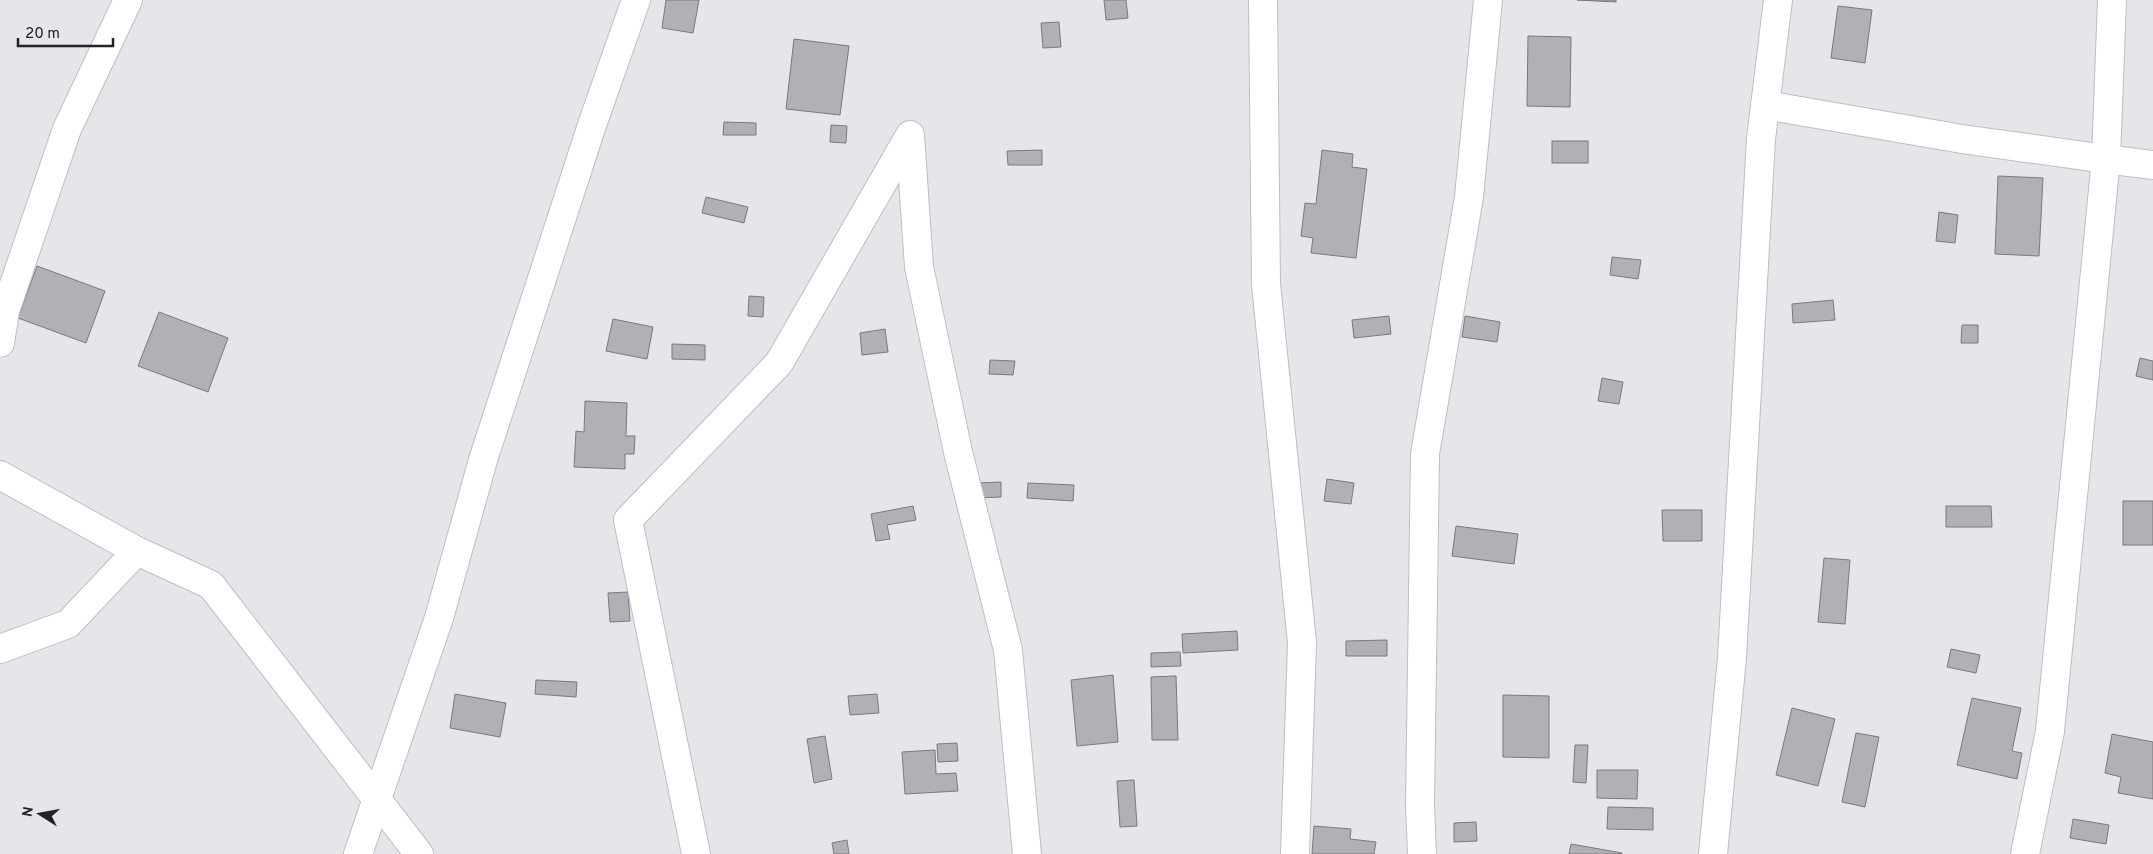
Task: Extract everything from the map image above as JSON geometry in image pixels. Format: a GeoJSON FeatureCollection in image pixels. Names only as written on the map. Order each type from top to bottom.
{"type":"FeatureCollection","features":[{"type":"Feature","properties":{"kind":"street"},"geometry":{"type":"LineString","coordinates":[[0,343],[5,311],[67,129],[128,0]]}},
{"type":"Feature","properties":{"kind":"street"},"geometry":{"type":"LineString","coordinates":[[358,854],[438,618],[483,460],[636,0]]}},
{"type":"Feature","properties":{"kind":"street"},"geometry":{"type":"LineString","coordinates":[[1263,0],[1266,284],[1302,643],[1295,854]]}},
{"type":"Feature","properties":{"kind":"street"},"geometry":{"type":"LineString","coordinates":[[1422,854],[1420,805],[1425,454],[1469,197],[1488,0]]}},
{"type":"Feature","properties":{"kind":"street"},"geometry":{"type":"LineString","coordinates":[[1713,854],[1732,658],[1761,139],[1778,0]]}},
{"type":"Feature","properties":{"kind":"street"},"geometry":{"type":"LineString","coordinates":[[2025,854],[2050,731],[2106,158],[2112,0]]}},
{"type":"Feature","properties":{"kind":"street"},"geometry":{"type":"LineString","coordinates":[[1765,105],[1962,139],[2153,165]]}},
{"type":"Feature","properties":{"kind":"street"},"geometry":{"type":"LineString","coordinates":[[696,854],[628,520],[779,363],[910,135],[919,267],[958,452],[1008,650],[1027,854]]}},
{"type":"Feature","properties":{"kind":"street"},"geometry":{"type":"LineString","coordinates":[[0,474],[137,551],[211,585],[419,854]]}},
{"type":"Feature","properties":{"kind":"street"},"geometry":{"type":"LineString","coordinates":[[0,649],[68,624],[137,551]]}},
{"type":"Feature","properties":{"kind":"building"},"geometry":{"type":"Polygon","coordinates":[[[666,0],[699,0],[693,33],[662,28],[666,0]]]}},
{"type":"Feature","properties":{"kind":"building"},"geometry":{"type":"Polygon","coordinates":[[[1104,0],[1126,0],[1128,18],[1106,20],[1104,0]]]}},
{"type":"Feature","properties":{"kind":"building"},"geometry":{"type":"Polygon","coordinates":[[[1577,0],[1616,0],[1616,2],[1577,0]]]}},
{"type":"Feature","properties":{"kind":"building"},"geometry":{"type":"Polygon","coordinates":[[[1838,6],[1872,10],[1865,63],[1831,58],[1838,6]]]}},
{"type":"Feature","properties":{"kind":"building"},"geometry":{"type":"Polygon","coordinates":[[[1059,22],[1061,47],[1043,48],[1041,23],[1059,22]]]}},
{"type":"Feature","properties":{"kind":"building"},"geometry":{"type":"Polygon","coordinates":[[[1528,36],[1571,37],[1570,107],[1527,106],[1528,36]]]}},
{"type":"Feature","properties":{"kind":"building"},"geometry":{"type":"Polygon","coordinates":[[[794,39],[849,46],[840,115],[786,109],[794,39]]]}},
{"type":"Feature","properties":{"kind":"building"},"geometry":{"type":"Polygon","coordinates":[[[724,122],[756,123],[756,135],[723,135],[724,122]]]}},
{"type":"Feature","properties":{"kind":"building"},"geometry":{"type":"Polygon","coordinates":[[[831,125],[847,126],[846,143],[830,142],[831,125]]]}},
{"type":"Feature","properties":{"kind":"building"},"geometry":{"type":"Polygon","coordinates":[[[1552,141],[1588,141],[1588,163],[1552,163],[1552,141]]]}},
{"type":"Feature","properties":{"kind":"building"},"geometry":{"type":"Polygon","coordinates":[[[1042,150],[1042,165],[1008,165],[1007,151],[1042,150]]]}},
{"type":"Feature","properties":{"kind":"building"},"geometry":{"type":"Polygon","coordinates":[[[1322,150],[1353,154],[1352,167],[1367,169],[1356,258],[1311,253],[1313,238],[1301,236],[1305,203],[1316,204],[1322,150]]]}},
{"type":"Feature","properties":{"kind":"building"},"geometry":{"type":"Polygon","coordinates":[[[1998,176],[2043,178],[2039,256],[1995,254],[1998,176]]]}},
{"type":"Feature","properties":{"kind":"building"},"geometry":{"type":"Polygon","coordinates":[[[706,197],[748,207],[744,223],[702,213],[706,197]]]}},
{"type":"Feature","properties":{"kind":"building"},"geometry":{"type":"Polygon","coordinates":[[[1939,212],[1958,215],[1955,243],[1936,241],[1939,212]]]}},
{"type":"Feature","properties":{"kind":"building"},"geometry":{"type":"Polygon","coordinates":[[[1612,257],[1641,260],[1638,279],[1610,275],[1612,257]]]}},
{"type":"Feature","properties":{"kind":"building"},"geometry":{"type":"Polygon","coordinates":[[[37,266],[105,291],[86,343],[18,318],[37,266]]]}},
{"type":"Feature","properties":{"kind":"building"},"geometry":{"type":"Polygon","coordinates":[[[749,296],[764,297],[763,317],[748,316],[749,296]]]}},
{"type":"Feature","properties":{"kind":"building"},"geometry":{"type":"Polygon","coordinates":[[[1833,300],[1835,320],[1793,323],[1792,304],[1833,300]]]}},
{"type":"Feature","properties":{"kind":"building"},"geometry":{"type":"Polygon","coordinates":[[[159,312],[228,338],[208,392],[138,366],[159,312]]]}},
{"type":"Feature","properties":{"kind":"building"},"geometry":{"type":"Polygon","coordinates":[[[1389,316],[1391,334],[1354,338],[1352,320],[1389,316]]]}},
{"type":"Feature","properties":{"kind":"building"},"geometry":{"type":"Polygon","coordinates":[[[1465,316],[1500,322],[1497,342],[1462,337],[1465,316]]]}},
{"type":"Feature","properties":{"kind":"building"},"geometry":{"type":"Polygon","coordinates":[[[613,319],[653,327],[647,359],[606,351],[613,319]]]}},
{"type":"Feature","properties":{"kind":"building"},"geometry":{"type":"Polygon","coordinates":[[[1962,325],[1978,325],[1978,343],[1961,343],[1962,325]]]}},
{"type":"Feature","properties":{"kind":"building"},"geometry":{"type":"Polygon","coordinates":[[[885,329],[888,352],[862,355],[860,333],[885,329]]]}},
{"type":"Feature","properties":{"kind":"building"},"geometry":{"type":"Polygon","coordinates":[[[672,344],[705,345],[705,360],[672,359],[672,344]]]}},
{"type":"Feature","properties":{"kind":"building"},"geometry":{"type":"Polygon","coordinates":[[[2140,358],[2153,361],[2153,380],[2136,376],[2140,358]]]}},
{"type":"Feature","properties":{"kind":"building"},"geometry":{"type":"Polygon","coordinates":[[[990,360],[1015,361],[1013,375],[989,374],[990,360]]]}},
{"type":"Feature","properties":{"kind":"building"},"geometry":{"type":"Polygon","coordinates":[[[1602,378],[1623,382],[1619,404],[1598,401],[1602,378]]]}},
{"type":"Feature","properties":{"kind":"building"},"geometry":{"type":"Polygon","coordinates":[[[585,401],[627,403],[626,436],[635,436],[634,454],[625,454],[625,469],[574,467],[576,431],[584,432],[585,401]]]}},
{"type":"Feature","properties":{"kind":"building"},"geometry":{"type":"Polygon","coordinates":[[[1327,479],[1354,483],[1351,504],[1324,501],[1327,479]]]}},
{"type":"Feature","properties":{"kind":"building"},"geometry":{"type":"Polygon","coordinates":[[[1001,482],[1001,497],[977,498],[976,483],[1001,482]]]}},
{"type":"Feature","properties":{"kind":"building"},"geometry":{"type":"Polygon","coordinates":[[[1028,483],[1074,485],[1073,501],[1027,498],[1028,483]]]}},
{"type":"Feature","properties":{"kind":"building"},"geometry":{"type":"Polygon","coordinates":[[[2123,501],[2153,501],[2153,545],[2123,545],[2123,501]]]}},
{"type":"Feature","properties":{"kind":"building"},"geometry":{"type":"Polygon","coordinates":[[[913,506],[916,520],[887,525],[890,539],[876,541],[871,514],[913,506]]]}},
{"type":"Feature","properties":{"kind":"building"},"geometry":{"type":"Polygon","coordinates":[[[1946,506],[1991,506],[1992,527],[1946,527],[1946,506]]]}},
{"type":"Feature","properties":{"kind":"building"},"geometry":{"type":"Polygon","coordinates":[[[1662,510],[1702,510],[1702,541],[1663,541],[1662,510]]]}},
{"type":"Feature","properties":{"kind":"building"},"geometry":{"type":"Polygon","coordinates":[[[1456,526],[1518,534],[1514,564],[1452,556],[1456,526]]]}},
{"type":"Feature","properties":{"kind":"building"},"geometry":{"type":"Polygon","coordinates":[[[1824,558],[1850,560],[1845,624],[1818,622],[1824,558]]]}},
{"type":"Feature","properties":{"kind":"building"},"geometry":{"type":"Polygon","coordinates":[[[628,592],[630,621],[610,622],[608,593],[628,592]]]}},
{"type":"Feature","properties":{"kind":"building"},"geometry":{"type":"Polygon","coordinates":[[[1237,631],[1238,650],[1183,653],[1182,634],[1237,631]]]}},
{"type":"Feature","properties":{"kind":"building"},"geometry":{"type":"Polygon","coordinates":[[[1387,640],[1387,656],[1346,656],[1346,641],[1387,640]]]}},
{"type":"Feature","properties":{"kind":"building"},"geometry":{"type":"Polygon","coordinates":[[[1951,649],[1980,655],[1976,673],[1947,667],[1951,649]]]}},
{"type":"Feature","properties":{"kind":"building"},"geometry":{"type":"Polygon","coordinates":[[[1180,652],[1181,666],[1151,667],[1151,653],[1180,652]]]}},
{"type":"Feature","properties":{"kind":"building"},"geometry":{"type":"Polygon","coordinates":[[[1113,675],[1118,742],[1077,746],[1071,680],[1113,675]]]}},
{"type":"Feature","properties":{"kind":"building"},"geometry":{"type":"Polygon","coordinates":[[[1176,676],[1178,740],[1152,740],[1151,677],[1176,676]]]}},
{"type":"Feature","properties":{"kind":"building"},"geometry":{"type":"Polygon","coordinates":[[[536,680],[577,682],[576,697],[535,694],[536,680]]]}},
{"type":"Feature","properties":{"kind":"building"},"geometry":{"type":"Polygon","coordinates":[[[455,694],[506,703],[500,737],[450,728],[455,694]]]}},
{"type":"Feature","properties":{"kind":"building"},"geometry":{"type":"Polygon","coordinates":[[[877,694],[879,713],[850,715],[848,696],[877,694]]]}},
{"type":"Feature","properties":{"kind":"building"},"geometry":{"type":"Polygon","coordinates":[[[1503,695],[1549,696],[1549,758],[1503,757],[1503,695]]]}},
{"type":"Feature","properties":{"kind":"building"},"geometry":{"type":"Polygon","coordinates":[[[1972,698],[2021,708],[2012,751],[2022,753],[2017,779],[1957,765],[1972,698]]]}},
{"type":"Feature","properties":{"kind":"building"},"geometry":{"type":"Polygon","coordinates":[[[1792,708],[1835,719],[1818,786],[1776,775],[1792,708]]]}},
{"type":"Feature","properties":{"kind":"building"},"geometry":{"type":"Polygon","coordinates":[[[1856,733],[1879,737],[1865,807],[1842,802],[1856,733]]]}},
{"type":"Feature","properties":{"kind":"building"},"geometry":{"type":"Polygon","coordinates":[[[2112,734],[2153,742],[2153,799],[2118,793],[2121,777],[2105,773],[2112,734]]]}},
{"type":"Feature","properties":{"kind":"building"},"geometry":{"type":"Polygon","coordinates":[[[825,736],[832,779],[814,783],[807,739],[825,736]]]}},
{"type":"Feature","properties":{"kind":"building"},"geometry":{"type":"Polygon","coordinates":[[[957,743],[958,761],[938,762],[937,744],[957,743]]]}},
{"type":"Feature","properties":{"kind":"building"},"geometry":{"type":"Polygon","coordinates":[[[1575,745],[1588,745],[1586,783],[1573,782],[1575,745]]]}},
{"type":"Feature","properties":{"kind":"building"},"geometry":{"type":"Polygon","coordinates":[[[935,750],[936,774],[956,773],[958,791],[905,794],[902,752],[935,750]]]}},
{"type":"Feature","properties":{"kind":"building"},"geometry":{"type":"Polygon","coordinates":[[[1597,770],[1638,770],[1637,799],[1597,798],[1597,770]]]}},
{"type":"Feature","properties":{"kind":"building"},"geometry":{"type":"Polygon","coordinates":[[[1134,780],[1137,826],[1120,827],[1117,781],[1134,780]]]}},
{"type":"Feature","properties":{"kind":"building"},"geometry":{"type":"Polygon","coordinates":[[[1608,807],[1653,808],[1653,830],[1607,829],[1608,807]]]}},
{"type":"Feature","properties":{"kind":"building"},"geometry":{"type":"Polygon","coordinates":[[[2073,819],[2109,825],[2106,844],[2070,838],[2073,819]]]}},
{"type":"Feature","properties":{"kind":"building"},"geometry":{"type":"Polygon","coordinates":[[[1476,822],[1477,841],[1454,842],[1454,823],[1476,822]]]}},
{"type":"Feature","properties":{"kind":"building"},"geometry":{"type":"Polygon","coordinates":[[[1314,826],[1351,829],[1350,839],[1376,842],[1374,854],[1312,854],[1314,826]]]}},
{"type":"Feature","properties":{"kind":"building"},"geometry":{"type":"Polygon","coordinates":[[[847,840],[849,854],[834,854],[832,843],[847,840]]]}},
{"type":"Feature","properties":{"kind":"building"},"geometry":{"type":"Polygon","coordinates":[[[1571,844],[1622,853],[1622,854],[1569,854],[1571,844]]]}}]}
